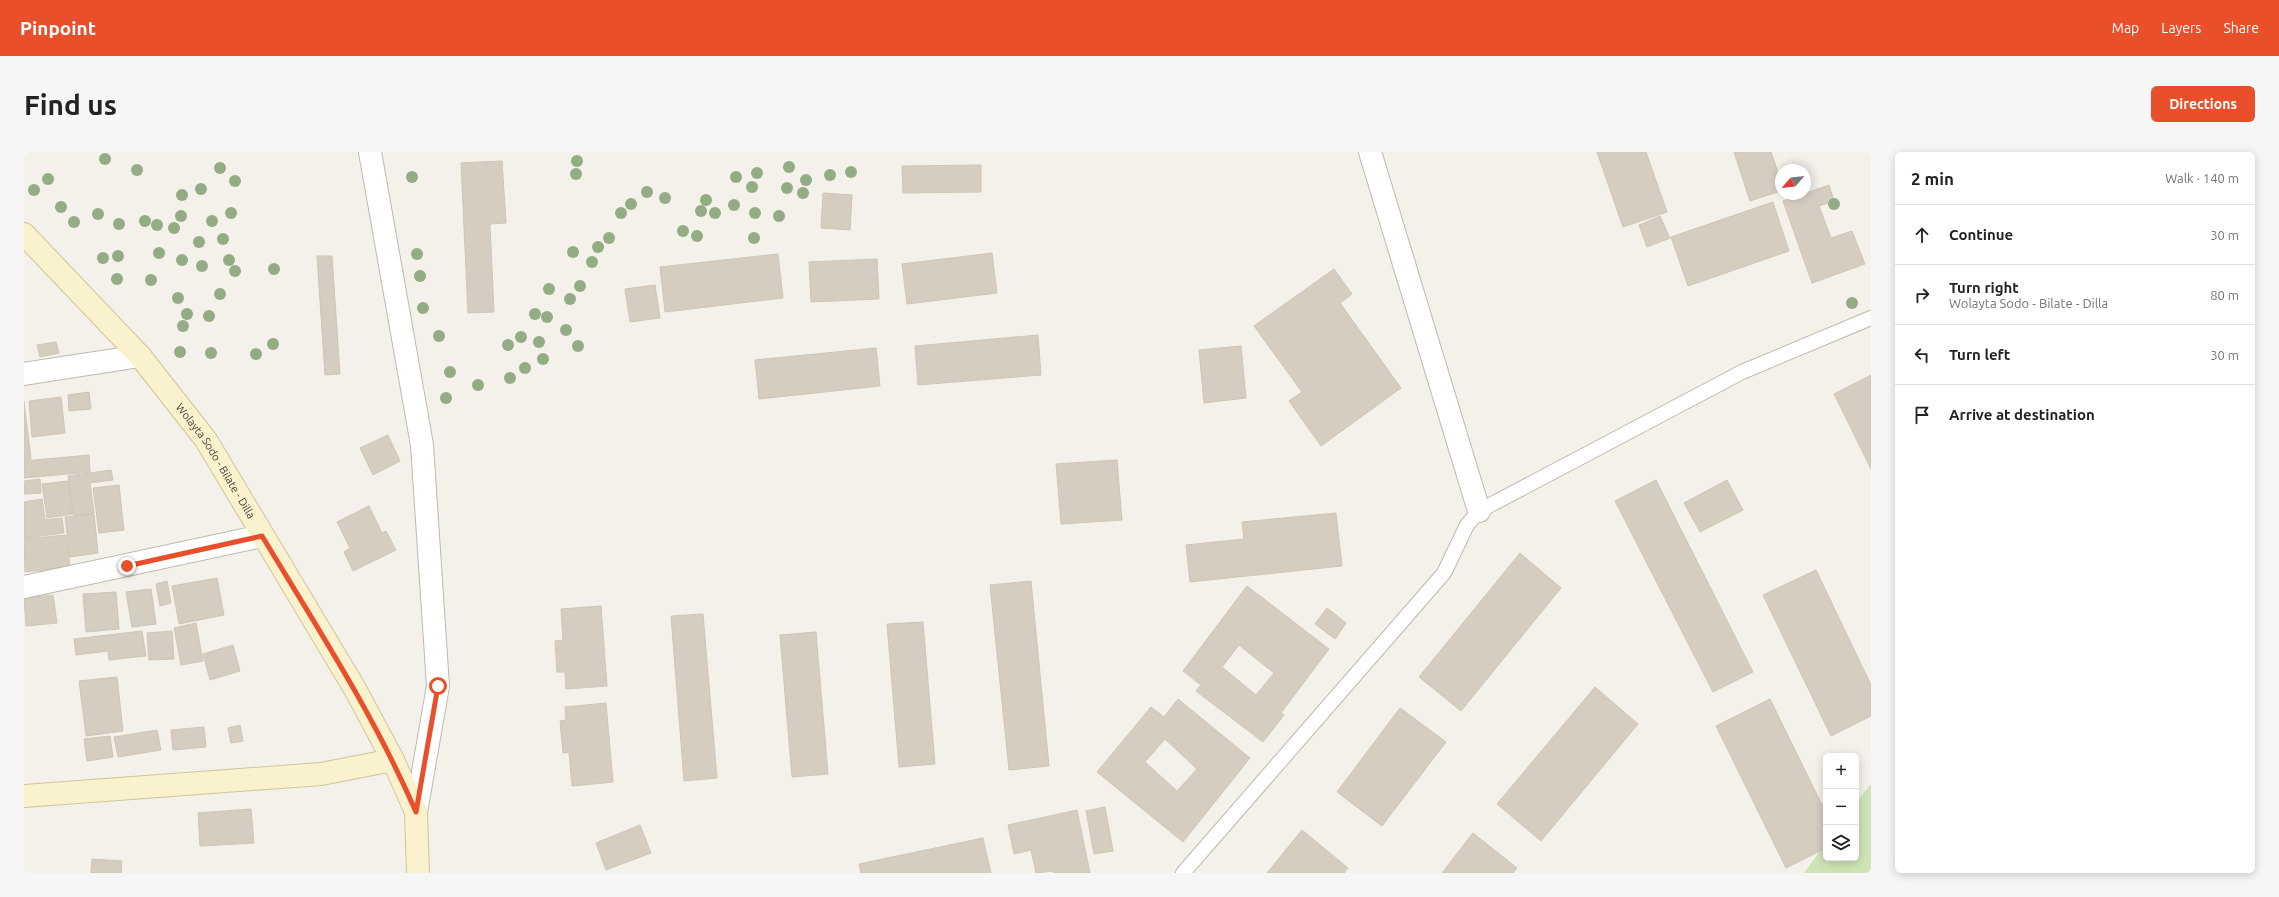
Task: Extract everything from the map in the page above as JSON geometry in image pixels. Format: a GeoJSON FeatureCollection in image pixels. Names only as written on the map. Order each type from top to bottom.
{"type":"FeatureCollection","features":[{"type":"Feature","properties":{"kind":"main road","name":"Wolayta Sodo - Bilate - Dilla"},"geometry":{"type":"LineString","coordinates":[[24,234],[140,356],[206,440],[262,536],[355,689],[393,760],[416,812],[418,873]]}},
{"type":"Feature","properties":{"kind":"main road"},"geometry":{"type":"LineString","coordinates":[[24,796],[321,774],[393,760]]}},
{"type":"Feature","properties":{"kind":"street"},"geometry":{"type":"LineString","coordinates":[[370,152],[422,445],[438,686],[416,812]]}},
{"type":"Feature","properties":{"kind":"street"},"geometry":{"type":"LineString","coordinates":[[1370,152],[1479,511]]}},
{"type":"Feature","properties":{"kind":"street"},"geometry":{"type":"LineString","coordinates":[[24,374],[140,356]]}},
{"type":"Feature","properties":{"kind":"street"},"geometry":{"type":"LineString","coordinates":[[24,587],[262,536]]}},
{"type":"Feature","properties":{"kind":"lane"},"geometry":{"type":"LineString","coordinates":[[1183,873],[1444,572],[1467,525],[1479,511],[1742,372],[1871,318]]}},
{"type":"Feature","properties":{"kind":"green space"},"geometry":{"type":"Polygon","coordinates":[[[1871,785],[1871,873],[1804,873],[1823,847],[1823,861],[1859,861],[1859,799],[1871,785]]]}},
{"type":"Feature","properties":{"kind":"building"},"geometry":{"type":"Polygon","coordinates":[[[1597,152],[1646,152],[1667,212],[1623,227],[1597,152]]]}},
{"type":"Feature","properties":{"kind":"building"},"geometry":{"type":"Polygon","coordinates":[[[1734,152],[1771,152],[1775,164],[1775,193],[1750,201],[1734,152]]]}},
{"type":"Feature","properties":{"kind":"building"},"geometry":{"type":"Polygon","coordinates":[[[502,161],[506,223],[490,224],[494,312],[468,313],[461,163],[502,161]]]}},
{"type":"Feature","properties":{"kind":"building"},"geometry":{"type":"Polygon","coordinates":[[[981,165],[981,192],[903,193],[902,166],[981,165]]]}},
{"type":"Feature","properties":{"kind":"building"},"geometry":{"type":"Polygon","coordinates":[[[1829,185],[1834,201],[1819,206],[1831,238],[1852,231],[1865,264],[1812,283],[1783,201],[1811,200],[1811,191],[1829,185]]]}},
{"type":"Feature","properties":{"kind":"building"},"geometry":{"type":"Polygon","coordinates":[[[823,193],[852,195],[850,230],[821,228],[823,193]]]}},
{"type":"Feature","properties":{"kind":"building"},"geometry":{"type":"Polygon","coordinates":[[[1773,202],[1789,251],[1688,286],[1671,237],[1773,202]]]}},
{"type":"Feature","properties":{"kind":"building"},"geometry":{"type":"Polygon","coordinates":[[[1660,216],[1670,238],[1647,247],[1639,225],[1660,216]]]}},
{"type":"Feature","properties":{"kind":"building"},"geometry":{"type":"Polygon","coordinates":[[[992,253],[997,293],[907,304],[902,264],[992,253]]]}},
{"type":"Feature","properties":{"kind":"building"},"geometry":{"type":"Polygon","coordinates":[[[778,254],[783,298],[665,312],[660,267],[778,254]]]}},
{"type":"Feature","properties":{"kind":"building"},"geometry":{"type":"Polygon","coordinates":[[[317,256],[332,256],[340,374],[325,375],[317,256]]]}},
{"type":"Feature","properties":{"kind":"building"},"geometry":{"type":"Polygon","coordinates":[[[877,259],[879,299],[811,302],[809,262],[877,259]]]}},
{"type":"Feature","properties":{"kind":"building"},"geometry":{"type":"Polygon","coordinates":[[[1334,269],[1352,294],[1340,303],[1401,388],[1321,446],[1289,401],[1302,392],[1254,326],[1334,269]]]}},
{"type":"Feature","properties":{"kind":"building"},"geometry":{"type":"Polygon","coordinates":[[[655,285],[660,318],[630,322],[625,289],[655,285]]]}},
{"type":"Feature","properties":{"kind":"building"},"geometry":{"type":"Polygon","coordinates":[[[1038,335],[1041,375],[918,385],[915,346],[1038,335]]]}},
{"type":"Feature","properties":{"kind":"building"},"geometry":{"type":"Polygon","coordinates":[[[56,342],[59,353],[40,357],[37,345],[56,342]]]}},
{"type":"Feature","properties":{"kind":"building"},"geometry":{"type":"Polygon","coordinates":[[[1241,346],[1246,398],[1204,403],[1199,350],[1241,346]]]}},
{"type":"Feature","properties":{"kind":"building"},"geometry":{"type":"Polygon","coordinates":[[[876,348],[880,386],[759,399],[755,360],[876,348]]]}},
{"type":"Feature","properties":{"kind":"building"},"geometry":{"type":"Polygon","coordinates":[[[1871,375],[1871,469],[1834,394],[1871,375]]]}},
{"type":"Feature","properties":{"kind":"building"},"geometry":{"type":"Polygon","coordinates":[[[89,392],[91,409],[69,411],[68,395],[89,392]]]}},
{"type":"Feature","properties":{"kind":"building"},"geometry":{"type":"Polygon","coordinates":[[[61,397],[65,433],[32,437],[29,401],[61,397]]]}},
{"type":"Feature","properties":{"kind":"building"},"geometry":{"type":"Polygon","coordinates":[[[24,401],[31,459],[24,460],[24,401]]]}},
{"type":"Feature","properties":{"kind":"building"},"geometry":{"type":"Polygon","coordinates":[[[388,435],[400,461],[373,475],[360,448],[388,435]]]}},
{"type":"Feature","properties":{"kind":"building"},"geometry":{"type":"Polygon","coordinates":[[[89,455],[90,472],[24,478],[24,461],[89,455]]]}},
{"type":"Feature","properties":{"kind":"building"},"geometry":{"type":"Polygon","coordinates":[[[1117,460],[1122,520],[1061,524],[1056,464],[1117,460]]]}},
{"type":"Feature","properties":{"kind":"building"},"geometry":{"type":"Polygon","coordinates":[[[111,470],[113,480],[90,483],[94,513],[74,516],[68,476],[111,470]]]}},
{"type":"Feature","properties":{"kind":"building"},"geometry":{"type":"Polygon","coordinates":[[[40,479],[41,493],[24,494],[24,481],[40,479]]]}},
{"type":"Feature","properties":{"kind":"building"},"geometry":{"type":"Polygon","coordinates":[[[1656,480],[1753,672],[1713,692],[1615,501],[1656,480]]]}},
{"type":"Feature","properties":{"kind":"building"},"geometry":{"type":"Polygon","coordinates":[[[1727,480],[1743,510],[1700,532],[1684,503],[1727,480]]]}},
{"type":"Feature","properties":{"kind":"building"},"geometry":{"type":"Polygon","coordinates":[[[68,481],[73,514],[47,518],[42,484],[68,481]]]}},
{"type":"Feature","properties":{"kind":"building"},"geometry":{"type":"Polygon","coordinates":[[[119,485],[124,530],[99,533],[93,488],[119,485]]]}},
{"type":"Feature","properties":{"kind":"building"},"geometry":{"type":"Polygon","coordinates":[[[42,499],[45,520],[62,518],[64,533],[24,538],[24,502],[42,499]]]}},
{"type":"Feature","properties":{"kind":"building"},"geometry":{"type":"Polygon","coordinates":[[[369,506],[382,533],[386,531],[396,550],[353,571],[344,552],[350,548],[337,522],[369,506]]]}},
{"type":"Feature","properties":{"kind":"building"},"geometry":{"type":"Polygon","coordinates":[[[1336,513],[1342,566],[1190,582],[1186,545],[1244,539],[1242,522],[1336,513]]]}},
{"type":"Feature","properties":{"kind":"building"},"geometry":{"type":"Polygon","coordinates":[[[94,514],[98,553],[70,557],[65,517],[94,514]]]}},
{"type":"Feature","properties":{"kind":"building"},"geometry":{"type":"Polygon","coordinates":[[[66,535],[70,567],[25,572],[24,539],[66,535]]]}},
{"type":"Feature","properties":{"kind":"building"},"geometry":{"type":"Polygon","coordinates":[[[1520,553],[1561,588],[1461,711],[1419,677],[1520,553]]]}},
{"type":"Feature","properties":{"kind":"building"},"geometry":{"type":"Polygon","coordinates":[[[1816,570],[1871,685],[1871,716],[1831,736],[1763,595],[1816,570]]]}},
{"type":"Feature","properties":{"kind":"building"},"geometry":{"type":"Polygon","coordinates":[[[217,578],[224,615],[179,624],[172,586],[217,578]]]}},
{"type":"Feature","properties":{"kind":"building"},"geometry":{"type":"Polygon","coordinates":[[[167,581],[171,603],[160,606],[156,584],[167,581]]]}},
{"type":"Feature","properties":{"kind":"building"},"geometry":{"type":"Polygon","coordinates":[[[1031,581],[1049,766],[1009,770],[990,585],[1031,581]]]}},
{"type":"Feature","properties":{"kind":"building"},"geometry":{"type":"Polygon","coordinates":[[[1247,586],[1329,649],[1281,713],[1284,715],[1263,742],[1196,691],[1201,685],[1183,671],[1247,586]],[[1239,645],[1222,667],[1256,695],[1274,673],[1239,645]]]}},
{"type":"Feature","properties":{"kind":"building"},"geometry":{"type":"Polygon","coordinates":[[[151,589],[156,624],[132,627],[126,592],[151,589]]]}},
{"type":"Feature","properties":{"kind":"building"},"geometry":{"type":"Polygon","coordinates":[[[116,592],[119,629],[86,632],[83,594],[116,592]]]}},
{"type":"Feature","properties":{"kind":"building"},"geometry":{"type":"Polygon","coordinates":[[[53,595],[57,623],[26,626],[24,598],[53,595]]]}},
{"type":"Feature","properties":{"kind":"building"},"geometry":{"type":"Polygon","coordinates":[[[601,606],[607,686],[566,689],[565,672],[557,672],[555,641],[563,640],[561,609],[601,606]]]}},
{"type":"Feature","properties":{"kind":"building"},"geometry":{"type":"Polygon","coordinates":[[[1327,608],[1346,623],[1335,639],[1315,624],[1327,608]]]}},
{"type":"Feature","properties":{"kind":"building"},"geometry":{"type":"Polygon","coordinates":[[[703,614],[717,778],[684,781],[671,616],[703,614]]]}},
{"type":"Feature","properties":{"kind":"building"},"geometry":{"type":"Polygon","coordinates":[[[923,622],[935,764],[899,767],[887,624],[923,622]]]}},
{"type":"Feature","properties":{"kind":"building"},"geometry":{"type":"Polygon","coordinates":[[[196,623],[203,661],[181,665],[174,628],[196,623]]]}},
{"type":"Feature","properties":{"kind":"building"},"geometry":{"type":"Polygon","coordinates":[[[142,631],[146,656],[109,660],[108,651],[76,655],[74,639],[142,631]]]}},
{"type":"Feature","properties":{"kind":"building"},"geometry":{"type":"Polygon","coordinates":[[[172,631],[174,659],[149,660],[147,633],[172,631]]]}},
{"type":"Feature","properties":{"kind":"building"},"geometry":{"type":"Polygon","coordinates":[[[816,632],[828,774],[792,777],[780,635],[816,632]]]}},
{"type":"Feature","properties":{"kind":"building"},"geometry":{"type":"Polygon","coordinates":[[[233,645],[240,671],[210,680],[203,654],[233,645]]]}},
{"type":"Feature","properties":{"kind":"building"},"geometry":{"type":"Polygon","coordinates":[[[117,677],[123,731],[86,736],[79,681],[117,677]]]}},
{"type":"Feature","properties":{"kind":"building"},"geometry":{"type":"Polygon","coordinates":[[[1595,687],[1638,724],[1541,841],[1497,804],[1595,687]]]}},
{"type":"Feature","properties":{"kind":"building"},"geometry":{"type":"Polygon","coordinates":[[[1178,699],[1250,758],[1183,842],[1097,772],[1151,707],[1164,717],[1178,699]],[[1165,739],[1145,762],[1177,791],[1197,769],[1165,739]]]}},
{"type":"Feature","properties":{"kind":"building"},"geometry":{"type":"Polygon","coordinates":[[[1770,699],[1823,807],[1823,850],[1786,868],[1716,726],[1770,699]]]}},
{"type":"Feature","properties":{"kind":"building"},"geometry":{"type":"Polygon","coordinates":[[[606,703],[613,782],[572,786],[569,752],[563,753],[560,721],[566,720],[565,707],[606,703]]]}},
{"type":"Feature","properties":{"kind":"building"},"geometry":{"type":"Polygon","coordinates":[[[1400,708],[1446,742],[1382,826],[1337,792],[1400,708]]]}},
{"type":"Feature","properties":{"kind":"building"},"geometry":{"type":"Polygon","coordinates":[[[240,725],[243,741],[231,743],[228,728],[240,725]]]}},
{"type":"Feature","properties":{"kind":"building"},"geometry":{"type":"Polygon","coordinates":[[[204,727],[206,747],[173,750],[171,730],[204,727]]]}},
{"type":"Feature","properties":{"kind":"building"},"geometry":{"type":"Polygon","coordinates":[[[157,730],[161,750],[118,757],[114,737],[157,730]]]}},
{"type":"Feature","properties":{"kind":"building"},"geometry":{"type":"Polygon","coordinates":[[[110,736],[113,757],[87,761],[84,739],[110,736]]]}},
{"type":"Feature","properties":{"kind":"building"},"geometry":{"type":"Polygon","coordinates":[[[1105,807],[1113,851],[1094,854],[1086,811],[1105,807]]]}},
{"type":"Feature","properties":{"kind":"building"},"geometry":{"type":"Polygon","coordinates":[[[251,809],[254,843],[200,846],[198,813],[251,809]]]}},
{"type":"Feature","properties":{"kind":"building"},"geometry":{"type":"Polygon","coordinates":[[[1077,810],[1090,873],[1054,873],[1053,871],[1036,873],[1031,850],[1014,854],[1008,825],[1077,810]]]}},
{"type":"Feature","properties":{"kind":"building"},"geometry":{"type":"Polygon","coordinates":[[[640,825],[651,853],[606,870],[596,843],[640,825]]]}},
{"type":"Feature","properties":{"kind":"building"},"geometry":{"type":"Polygon","coordinates":[[[1302,830],[1348,868],[1344,873],[1267,873],[1302,830]]]}},
{"type":"Feature","properties":{"kind":"building"},"geometry":{"type":"Polygon","coordinates":[[[1473,833],[1517,868],[1513,873],[1442,873],[1473,833]]]}},
{"type":"Feature","properties":{"kind":"building"},"geometry":{"type":"Polygon","coordinates":[[[983,838],[991,873],[861,873],[859,864],[983,838]]]}},
{"type":"Feature","properties":{"kind":"building"},"geometry":{"type":"Polygon","coordinates":[[[92,859],[122,861],[121,873],[91,873],[92,859]]]}},
{"type":"Feature","properties":{"kind":"route"},"geometry":{"type":"LineString","coordinates":[[127,566],[262,536],[355,689],[393,760],[416,812],[438,686]]}}]}
